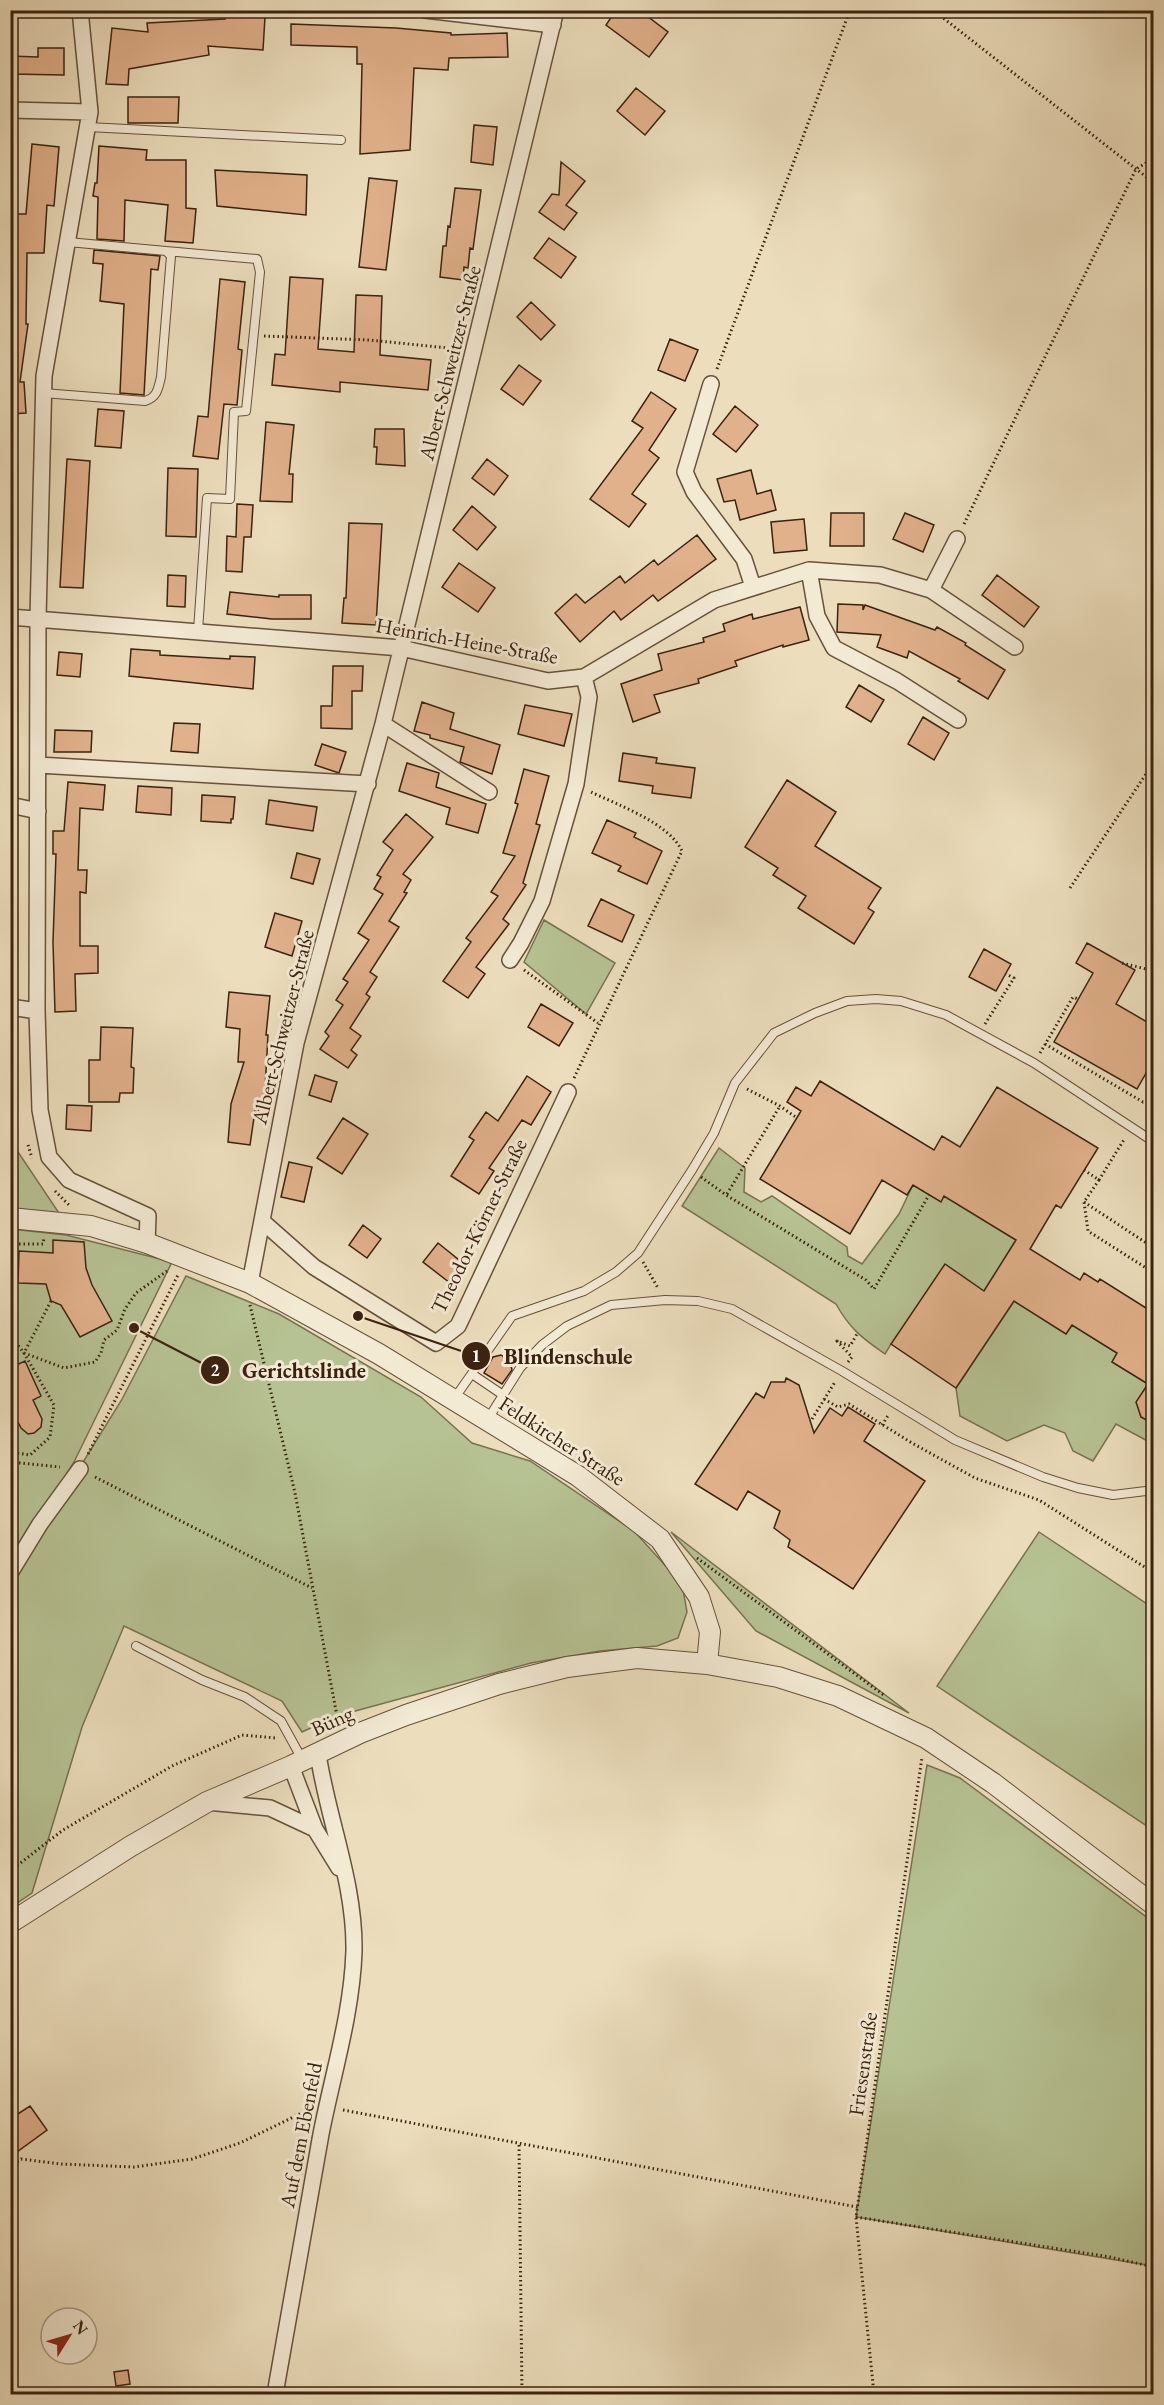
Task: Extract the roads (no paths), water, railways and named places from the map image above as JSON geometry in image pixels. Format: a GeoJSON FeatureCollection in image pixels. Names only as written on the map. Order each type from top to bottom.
{"type":"FeatureCollection","features":[{"type":"Feature","properties":{"kind":"street"},"geometry":{"type":"LineString","coordinates":[[80,10],[89,120],[44,376],[43,393],[38,618],[40,1110],[50,1156],[69,1180],[148,1216],[147,1243]]}},
{"type":"Feature","properties":{"kind":"street"},"geometry":{"type":"LineString","coordinates":[[425,10],[555,18]]}},
{"type":"Feature","properties":{"kind":"street","name":"Albert-Schweitzer-Straße"},"geometry":{"type":"LineString","coordinates":[[250,1283],[296,1043],[368,784],[555,18]]}},
{"type":"Feature","properties":{"kind":"street"},"geometry":{"type":"LineString","coordinates":[[10,110],[89,120]]}},
{"type":"Feature","properties":{"kind":"street"},"geometry":{"type":"LineString","coordinates":[[711,384],[684,472],[694,492],[744,559],[753,586]]}},
{"type":"Feature","properties":{"kind":"street"},"geometry":{"type":"LineString","coordinates":[[931,590],[957,539]]}},
{"type":"Feature","properties":{"kind":"street"},"geometry":{"type":"LineString","coordinates":[[809,570],[817,616],[834,648],[897,681],[958,720]]}},
{"type":"Feature","properties":{"kind":"street","name":"Heinrich-Heine-Straße"},"geometry":{"type":"LineString","coordinates":[[10,617],[400,648],[548,681],[584,677],[714,600],[809,570],[880,575],[931,590],[1015,647]]}},
{"type":"Feature","properties":{"kind":"street"},"geometry":{"type":"LineString","coordinates":[[510,960],[542,900],[576,784],[589,698],[584,677]]}},
{"type":"Feature","properties":{"kind":"street"},"geometry":{"type":"LineString","coordinates":[[383,724],[489,792]]}},
{"type":"Feature","properties":{"kind":"street"},"geometry":{"type":"LineString","coordinates":[[38,765],[368,784]]}},
{"type":"Feature","properties":{"kind":"street"},"geometry":{"type":"LineString","coordinates":[[10,806],[38,811]]}},
{"type":"Feature","properties":{"kind":"street"},"geometry":{"type":"LineString","coordinates":[[10,1007],[38,1011]]}},
{"type":"Feature","properties":{"kind":"street","name":"Theodor-Körner-Straße"},"geometry":{"type":"LineString","coordinates":[[262,1221],[314,1267],[436,1343],[458,1326],[530,1168],[568,1092]]}},
{"type":"Feature","properties":{"kind":"street","name":"Feldkircher Straße"},"geometry":{"type":"LineString","coordinates":[[10,1218],[91,1226],[147,1243],[250,1283],[379,1354],[578,1476],[660,1539],[699,1597],[710,1632],[707,1664]]}},
{"type":"Feature","properties":{"kind":"street"},"geometry":{"type":"LineString","coordinates":[[10,1573],[40,1524],[80,1469]]}},
{"type":"Feature","properties":{"kind":"street","name":"Büng"},"geometry":{"type":"LineString","coordinates":[[10,1923],[131,1846],[207,1802],[360,1733],[405,1715],[499,1684],[567,1667],[638,1658],[707,1664],[778,1677],[838,1696],[926,1738],[993,1783],[1154,1905]]}},
{"type":"Feature","properties":{"kind":"street","name":"Auf dem Ebenfeld"},"geometry":{"type":"LineString","coordinates":[[304,1760],[315,1829],[348,1883]]}},
{"type":"Feature","properties":{"kind":"street","name":"Auf dem Ebenfeld"},"geometry":{"type":"LineString","coordinates":[[275,2394],[327,2107],[347,2016],[354,1949],[348,1883],[331,1821],[304,1760]]}},
{"type":"Feature","properties":{"kind":"street"},"geometry":{"type":"LineString","coordinates":[[207,1802],[270,1808],[315,1829]]}},
{"type":"Feature","properties":{"kind":"lane"},"geometry":{"type":"LineString","coordinates":[[89,120],[341,140]]}},
{"type":"Feature","properties":{"kind":"lane"},"geometry":{"type":"LineString","coordinates":[[68,242],[257,259],[260,272],[246,411],[234,412],[230,499],[207,498],[198,631]]}},
{"type":"Feature","properties":{"kind":"lane"},"geometry":{"type":"LineString","coordinates":[[43,393],[145,401],[153,398],[158,391],[161,377],[171,256],[166,251]]}},
{"type":"Feature","properties":{"kind":"lane"},"geometry":{"type":"LineString","coordinates":[[453,1400],[512,1316],[584,1291],[616,1272],[638,1253],[714,1133],[735,1083],[774,1033],[815,1013],[847,1001],[876,999],[901,1001],[946,1016],[1034,1063],[1154,1142]]}},
{"type":"Feature","properties":{"kind":"lane"},"geometry":{"type":"LineString","coordinates":[[487,1420],[520,1368],[567,1326],[611,1305],[664,1300],[698,1301],[732,1309],[842,1371],[955,1440],[1042,1477],[1078,1488],[1113,1495],[1154,1490]]}},
{"type":"Feature","properties":{"kind":"lane"},"geometry":{"type":"LineString","coordinates":[[472,1374],[503,1395]]}},
{"type":"Feature","properties":{"kind":"lane"},"geometry":{"type":"LineString","coordinates":[[136,1646],[202,1680],[245,1697],[281,1721],[304,1760]]}},
{"type":"Feature","properties":{"kind":"place","name":"Blindenschule"},"geometry":{"type":"Point","coordinates":[358,1316]}},
{"type":"Feature","properties":{"kind":"place","name":"Gerichtslinde"},"geometry":{"type":"Point","coordinates":[134,1328]}}]}
